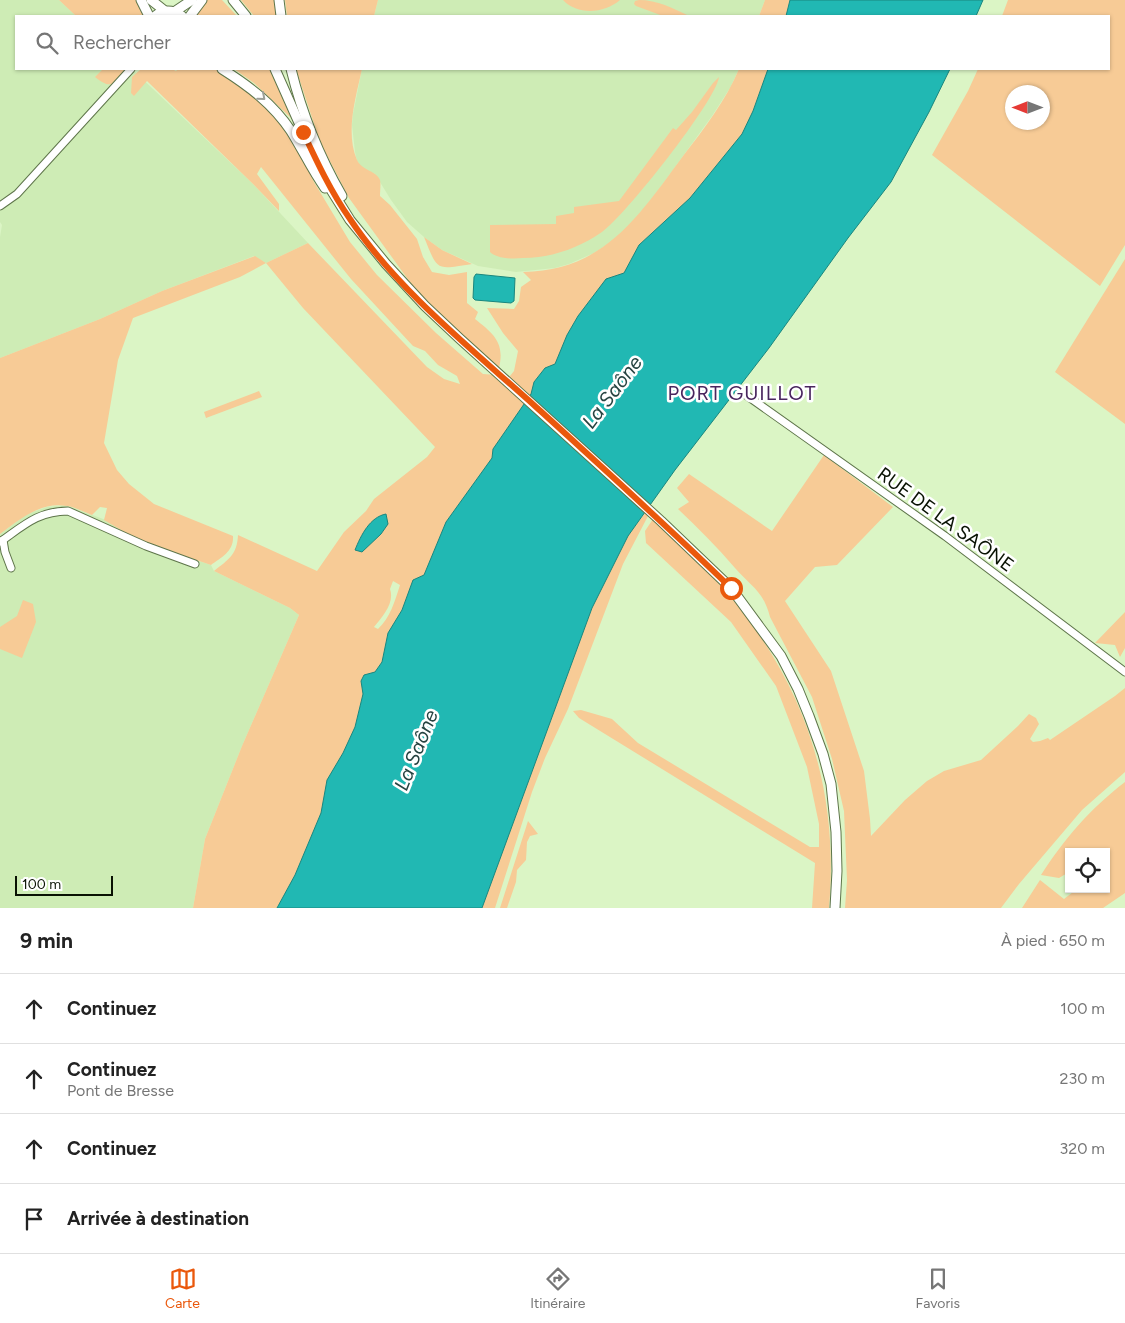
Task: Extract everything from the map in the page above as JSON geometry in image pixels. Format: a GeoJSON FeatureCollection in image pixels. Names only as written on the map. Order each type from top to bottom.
{"type":"FeatureCollection","features":[{"type":"Feature","properties":{"kind":"main road"},"geometry":{"type":"LineString","coordinates":[[141,0],[148,15]]}},
{"type":"Feature","properties":{"kind":"main road"},"geometry":{"type":"LineString","coordinates":[[151,0],[174,13]]}},
{"type":"Feature","properties":{"kind":"main road"},"geometry":{"type":"LineString","coordinates":[[161,15],[174,13],[192,0]]}},
{"type":"Feature","properties":{"kind":"main road"},"geometry":{"type":"LineString","coordinates":[[191,15],[202,0]]}},
{"type":"Feature","properties":{"kind":"main road"},"geometry":{"type":"LineString","coordinates":[[233,0],[245,15]]}},
{"type":"Feature","properties":{"kind":"main road"},"geometry":{"type":"LineString","coordinates":[[279,0],[281,15]]}},
{"type":"Feature","properties":{"kind":"main road"},"geometry":{"type":"LineString","coordinates":[[224,70],[251,88],[277,113],[291,132],[318,177],[350,220],[372,248],[425,306],[662,520],[731,588],[781,656],[798,690],[823,754],[831,784],[836,832],[837,871],[835,908]]}},
{"type":"Feature","properties":{"kind":"main road"},"geometry":{"type":"LineString","coordinates":[[275,70],[320,168],[350,220]]}},
{"type":"Feature","properties":{"kind":"main road"},"geometry":{"type":"LineString","coordinates":[[291,70],[303,111],[321,156],[372,248]]}},
{"type":"Feature","properties":{"kind":"street"},"geometry":{"type":"LineString","coordinates":[[0,206],[18,194],[129,72]]}},
{"type":"Feature","properties":{"kind":"street","name":"RUE DE LA SAÔNE"},"geometry":{"type":"LineString","coordinates":[[746,395],[945,536],[1125,672]]}},
{"type":"Feature","properties":{"kind":"street"},"geometry":{"type":"LineString","coordinates":[[11,568],[2,541],[22,525],[55,511],[68,511],[146,546],[196,564]]}},
{"type":"Feature","properties":{"kind":"shaded area"},"geometry":{"type":"Polygon","coordinates":[[[0,0],[59,0],[75,15],[15,15],[15,70],[133,70],[253,184],[308,243],[266,263],[254,256],[162,291],[100,319],[0,358],[0,237],[2,225],[0,222],[0,0]]]}},
{"type":"Feature","properties":{"kind":"shaded area"},"geometry":{"type":"Polygon","coordinates":[[[59,0],[138,0],[145,15],[75,15],[59,0]]]}},
{"type":"Feature","properties":{"kind":"shaded area"},"geometry":{"type":"Polygon","coordinates":[[[205,0],[222,0],[236,15],[195,15],[205,0]]]}},
{"type":"Feature","properties":{"kind":"shaded area"},"geometry":{"type":"Polygon","coordinates":[[[241,0],[275,0],[278,15],[253,15],[241,0]]]}},
{"type":"Feature","properties":{"kind":"shaded area"},"geometry":{"type":"Polygon","coordinates":[[[285,0],[378,0],[374,15],[287,15],[285,0]]]}},
{"type":"Feature","properties":{"kind":"shaded area"},"geometry":{"type":"Polygon","coordinates":[[[378,0],[765,0],[759,15],[374,15],[378,0]]]}},
{"type":"Feature","properties":{"kind":"shaded area"},"geometry":{"type":"Polygon","coordinates":[[[563,0],[620,0],[607,8],[592,11],[576,9],[563,0]]]}},
{"type":"Feature","properties":{"kind":"shaded area"},"geometry":{"type":"Polygon","coordinates":[[[646,0],[659,3],[687,15],[660,15],[636,6],[634,4],[635,1],[646,0]]]}},
{"type":"Feature","properties":{"kind":"shaded area"},"geometry":{"type":"Polygon","coordinates":[[[765,0],[790,0],[786,15],[759,15],[765,0]]]}},
{"type":"Feature","properties":{"kind":"shaded area"},"geometry":{"type":"Polygon","coordinates":[[[1008,0],[1125,0],[1125,245],[1100,286],[932,155],[968,91],[978,70],[1110,70],[1110,15],[1002,15],[1008,0]]]}},
{"type":"Feature","properties":{"kind":"shaded area"},"geometry":{"type":"Polygon","coordinates":[[[102,70],[125,70],[113,84],[105,84],[95,77],[102,70]]]}},
{"type":"Feature","properties":{"kind":"shaded area"},"geometry":{"type":"Polygon","coordinates":[[[140,70],[219,70],[242,85],[272,111],[294,139],[314,182],[350,242],[377,275],[436,333],[483,374],[510,376],[514,371],[518,351],[503,333],[487,308],[514,309],[519,301],[521,287],[531,280],[523,272],[552,269],[577,262],[598,250],[618,235],[635,218],[707,125],[728,92],[739,70],[768,70],[753,111],[742,134],[690,198],[639,245],[624,273],[614,277],[592,298],[578,316],[567,335],[555,365],[545,368],[534,382],[531,394],[493,449],[492,458],[446,522],[424,575],[413,580],[402,610],[388,633],[382,662],[375,672],[364,675],[361,681],[363,694],[355,727],[343,753],[327,780],[321,813],[295,875],[277,908],[193,908],[205,839],[242,746],[299,615],[290,608],[214,571],[228,560],[234,552],[238,535],[317,571],[344,532],[366,511],[374,499],[427,457],[435,447],[303,308],[266,263],[308,243],[427,367],[444,379],[460,384],[457,376],[438,365],[425,351],[413,346],[351,279],[261,167],[257,174],[279,204],[279,211],[147,81],[134,96],[131,93],[132,77],[140,70]],[[393,581],[390,589],[391,599],[389,605],[374,627],[378,629],[386,620],[400,585],[393,581]]]}},
{"type":"Feature","properties":{"kind":"shaded area"},"geometry":{"type":"Polygon","coordinates":[[[235,70],[270,70],[291,118],[254,83],[235,70]]]}},
{"type":"Feature","properties":{"kind":"shaded area"},"geometry":{"type":"Polygon","coordinates":[[[296,70],[362,70],[352,126],[352,138],[357,160],[359,164],[378,177],[380,180],[380,196],[390,205],[417,239],[423,257],[432,272],[449,275],[467,272],[467,303],[478,312],[475,319],[488,329],[499,345],[499,368],[444,319],[415,289],[349,198],[320,142],[296,70]]]}},
{"type":"Feature","properties":{"kind":"shaded area"},"geometry":{"type":"Polygon","coordinates":[[[362,70],[739,70],[730,88],[712,116],[649,203],[625,230],[594,253],[555,268],[516,272],[478,266],[442,250],[424,237],[407,222],[375,174],[362,168],[357,161],[352,125],[362,70]]]}},
{"type":"Feature","properties":{"kind":"shaded area"},"geometry":{"type":"Polygon","coordinates":[[[719,77],[703,109],[668,158],[629,205],[602,232],[584,243],[564,251],[533,258],[501,257],[490,252],[490,225],[556,224],[556,216],[574,213],[574,207],[619,201],[673,128],[676,130],[719,77]]]}},
{"type":"Feature","properties":{"kind":"shaded area"},"geometry":{"type":"Polygon","coordinates":[[[424,237],[442,250],[472,264],[451,267],[439,266],[432,256],[424,237]]]}},
{"type":"Feature","properties":{"kind":"shaded area"},"geometry":{"type":"Polygon","coordinates":[[[255,256],[266,263],[240,277],[133,318],[118,360],[104,443],[117,470],[129,484],[154,504],[233,536],[232,546],[229,550],[211,565],[140,541],[104,520],[107,508],[100,507],[92,515],[76,508],[57,505],[48,506],[31,513],[0,534],[0,358],[100,319],[162,291],[255,256]]]}},
{"type":"Feature","properties":{"kind":"shaded area"},"geometry":{"type":"Polygon","coordinates":[[[1125,259],[1125,424],[1055,372],[1125,259]]]}},
{"type":"Feature","properties":{"kind":"shaded area"},"geometry":{"type":"Polygon","coordinates":[[[259,391],[262,397],[206,418],[204,412],[259,391]]]}},
{"type":"Feature","properties":{"kind":"shaded area"},"geometry":{"type":"Polygon","coordinates":[[[824,455],[893,507],[837,565],[815,567],[785,601],[831,671],[864,771],[871,836],[905,800],[927,781],[944,771],[981,760],[1029,714],[1036,718],[1039,724],[1030,739],[1033,742],[1048,738],[1050,740],[1125,688],[1125,772],[1082,810],[1001,908],[845,908],[847,880],[844,811],[832,759],[812,697],[770,617],[761,595],[678,509],[689,502],[677,488],[689,474],[772,531],[824,455]]]}},
{"type":"Feature","properties":{"kind":"shaded area"},"geometry":{"type":"Polygon","coordinates":[[[66,505],[111,522],[140,541],[211,565],[214,571],[290,608],[299,615],[242,746],[205,839],[193,908],[0,908],[0,534],[27,514],[47,507],[66,505]]]}},
{"type":"Feature","properties":{"kind":"shaded area"},"geometry":{"type":"Polygon","coordinates":[[[645,513],[648,516],[623,564],[568,709],[545,758],[532,792],[495,908],[482,908],[592,608],[628,536],[645,513]]]}},
{"type":"Feature","properties":{"kind":"shaded area"},"geometry":{"type":"Polygon","coordinates":[[[653,519],[706,570],[736,603],[761,637],[800,709],[813,746],[823,785],[829,825],[831,866],[829,908],[812,908],[815,863],[579,718],[573,711],[581,710],[612,719],[638,743],[810,847],[819,847],[819,824],[807,767],[776,686],[731,622],[646,543],[645,531],[653,519]]]}},
{"type":"Feature","properties":{"kind":"shaded area"},"geometry":{"type":"Polygon","coordinates":[[[23,600],[33,604],[36,622],[22,658],[0,649],[0,627],[17,616],[23,600]]]}},
{"type":"Feature","properties":{"kind":"shaded area"},"geometry":{"type":"Polygon","coordinates":[[[1125,612],[1125,648],[1120,657],[1115,645],[1095,643],[1125,612]]]}},
{"type":"Feature","properties":{"kind":"shaded area"},"geometry":{"type":"Polygon","coordinates":[[[1125,782],[1125,893],[1103,908],[1022,908],[1040,880],[1064,899],[1072,893],[1110,893],[1110,848],[1065,848],[1065,874],[1059,878],[1041,875],[1059,849],[1100,803],[1125,782]]]}},
{"type":"Feature","properties":{"kind":"shaded area"},"geometry":{"type":"Polygon","coordinates":[[[528,821],[538,834],[530,836],[527,842],[526,860],[517,870],[516,882],[507,908],[500,908],[528,821]]]}},
{"type":"Feature","properties":{"kind":"water"},"geometry":{"type":"Polygon","coordinates":[[[790,0],[983,0],[976,15],[786,15],[790,0]]]}},
{"type":"Feature","properties":{"kind":"water","name":"La Saône"},"geometry":{"type":"Polygon","coordinates":[[[768,70],[950,70],[891,182],[769,348],[675,470],[628,536],[592,608],[482,908],[277,908],[295,875],[321,813],[327,780],[343,753],[355,727],[363,694],[361,681],[364,675],[375,672],[382,662],[388,633],[402,610],[413,580],[424,575],[446,522],[492,458],[493,449],[531,394],[534,382],[545,368],[555,364],[567,335],[578,316],[606,279],[624,273],[639,245],[690,198],[742,134],[753,111],[768,70]]]}},
{"type":"Feature","properties":{"kind":"water"},"geometry":{"type":"Polygon","coordinates":[[[476,274],[515,278],[514,301],[511,303],[475,300],[473,298],[474,277],[476,274]]]}},
{"type":"Feature","properties":{"kind":"water"},"geometry":{"type":"Polygon","coordinates":[[[386,514],[388,524],[381,534],[362,552],[355,550],[363,533],[371,523],[386,514]]]}},
{"type":"Feature","properties":{"kind":"district","name":"PORT GUILLOT"},"geometry":{"type":"Point","coordinates":[742,393]}},
{"type":"Feature","properties":{"kind":"route"},"geometry":{"type":"LineString","coordinates":[[303,132],[330,188],[350,220],[372,248],[425,306],[662,520],[731,588]]}}]}
